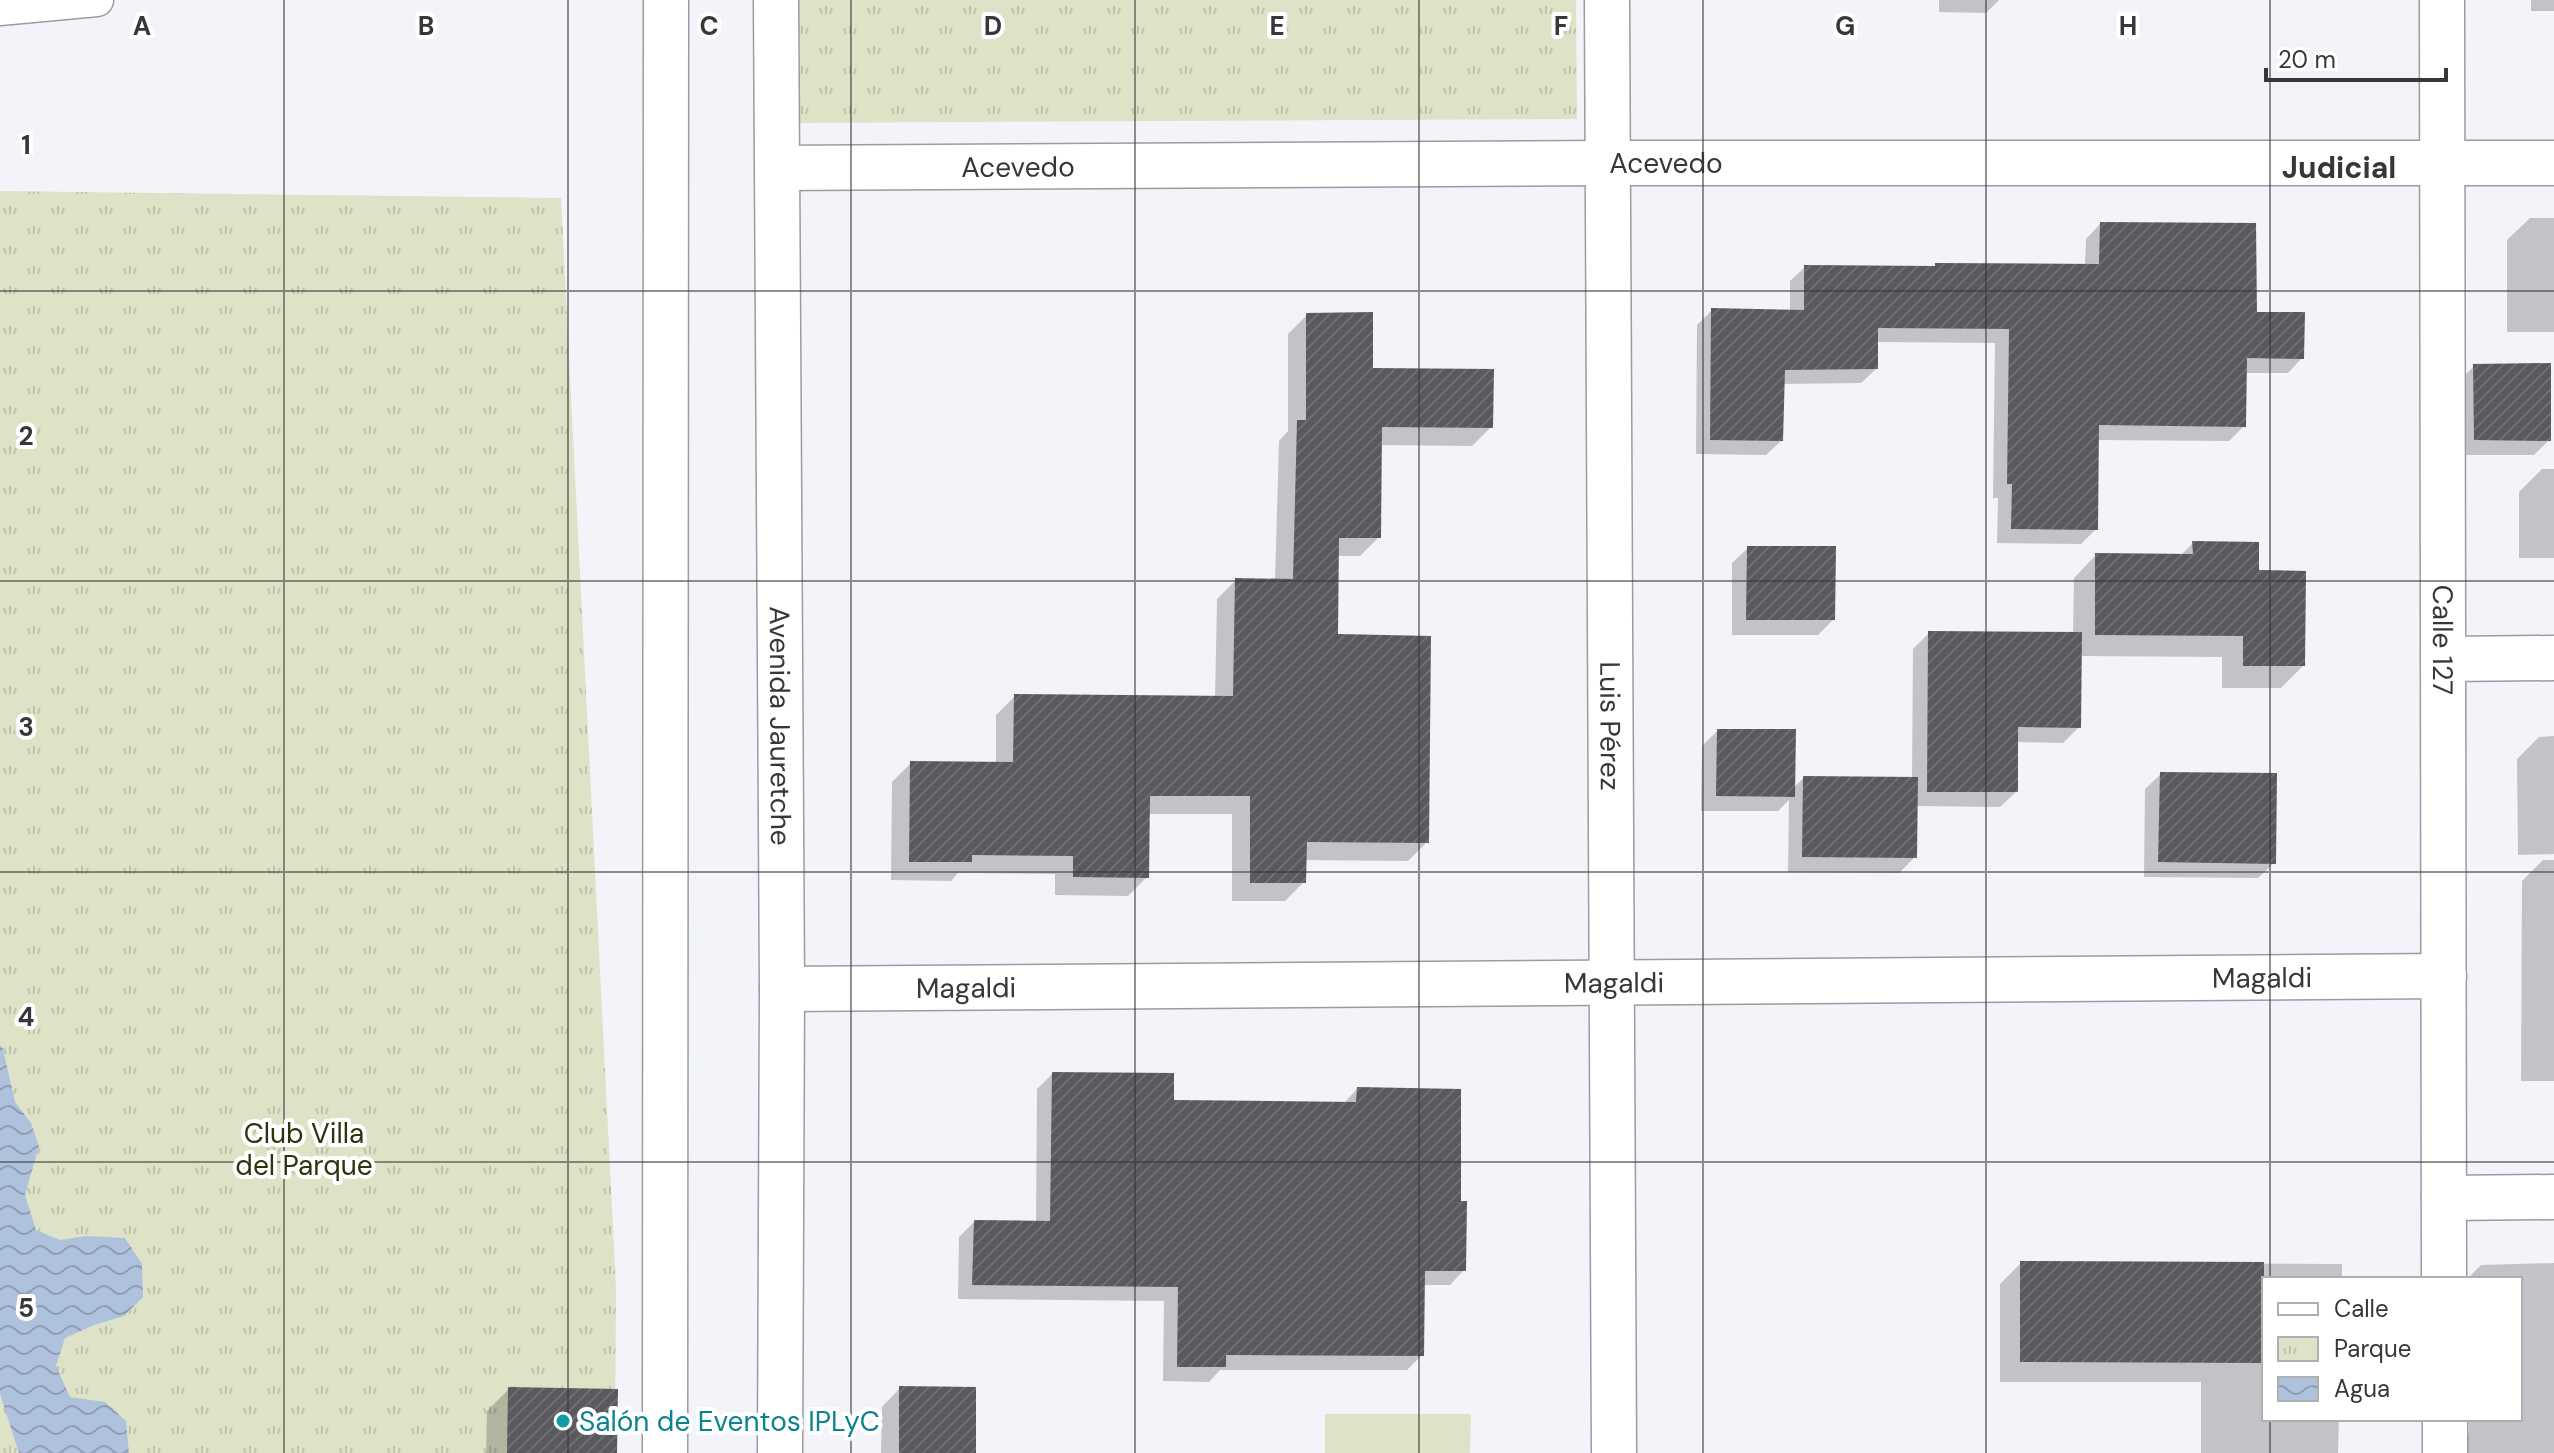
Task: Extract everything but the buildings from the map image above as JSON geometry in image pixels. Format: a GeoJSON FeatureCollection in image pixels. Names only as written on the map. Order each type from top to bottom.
{"type":"FeatureCollection","features":[{"type":"Feature","properties":{"kind":"street"},"geometry":{"type":"LineString","coordinates":[[665,1453],[666,0]]}},
{"type":"Feature","properties":{"kind":"street","name":"Avenida Jauretche"},"geometry":{"type":"LineString","coordinates":[[776,0],[782,989],[780,1453]]}},
{"type":"Feature","properties":{"kind":"street","name":"Luis Pérez"},"geometry":{"type":"LineString","coordinates":[[1607,0],[1614,1453]]}},
{"type":"Feature","properties":{"kind":"street","name":"Calle 127"},"geometry":{"type":"LineString","coordinates":[[2442,0],[2444,1277]]}},
{"type":"Feature","properties":{"kind":"street","name":"Acevedo"},"geometry":{"type":"LineString","coordinates":[[778,168],[1607,163],[2554,163]]}},
{"type":"Feature","properties":{"kind":"street"},"geometry":{"type":"LineString","coordinates":[[2444,659],[2554,658]]}},
{"type":"Feature","properties":{"kind":"street","name":"Magaldi"},"geometry":{"type":"LineString","coordinates":[[782,989],[2444,976]]}},
{"type":"Feature","properties":{"kind":"street"},"geometry":{"type":"LineString","coordinates":[[2444,1198],[2554,1197]]}},
{"type":"Feature","properties":{"kind":"street"},"geometry":{"type":"LineString","coordinates":[[2445,1421],[2445,1453]]}},
{"type":"Feature","properties":{"kind":"lane"},"geometry":{"type":"LineString","coordinates":[[0,9],[97,0]]}},
{"type":"Feature","properties":{"kind":"green space"},"geometry":{"type":"Polygon","coordinates":[[[794,0],[1576,0],[1577,119],[795,123],[794,0]]]}},
{"type":"Feature","properties":{"kind":"green space","name":"Club Villa del Parque"},"geometry":{"type":"Polygon","coordinates":[[[0,191],[561,198],[616,1287],[615,1453],[0,1453],[0,191]]]}},
{"type":"Feature","properties":{"kind":"green space"},"geometry":{"type":"Polygon","coordinates":[[[1325,1414],[1471,1414],[1470,1453],[1325,1453],[1325,1414]]]}},
{"type":"Feature","properties":{"kind":"water"},"geometry":{"type":"Polygon","coordinates":[[[0,1045],[15,1102],[31,1123],[39,1146],[25,1195],[36,1230],[60,1240],[86,1236],[125,1238],[142,1264],[143,1297],[124,1316],[65,1338],[56,1366],[70,1397],[105,1402],[126,1421],[129,1453],[19,1453],[0,1394],[0,1045]]]}},
{"type":"Feature","properties":{"kind":"place","name":"Salón de Eventos IPLyC"},"geometry":{"type":"Point","coordinates":[563,1421]}},
{"type":"Feature","properties":{"kind":"district","name":"Judicial"},"geometry":{"type":"Point","coordinates":[2339,167]}}]}
